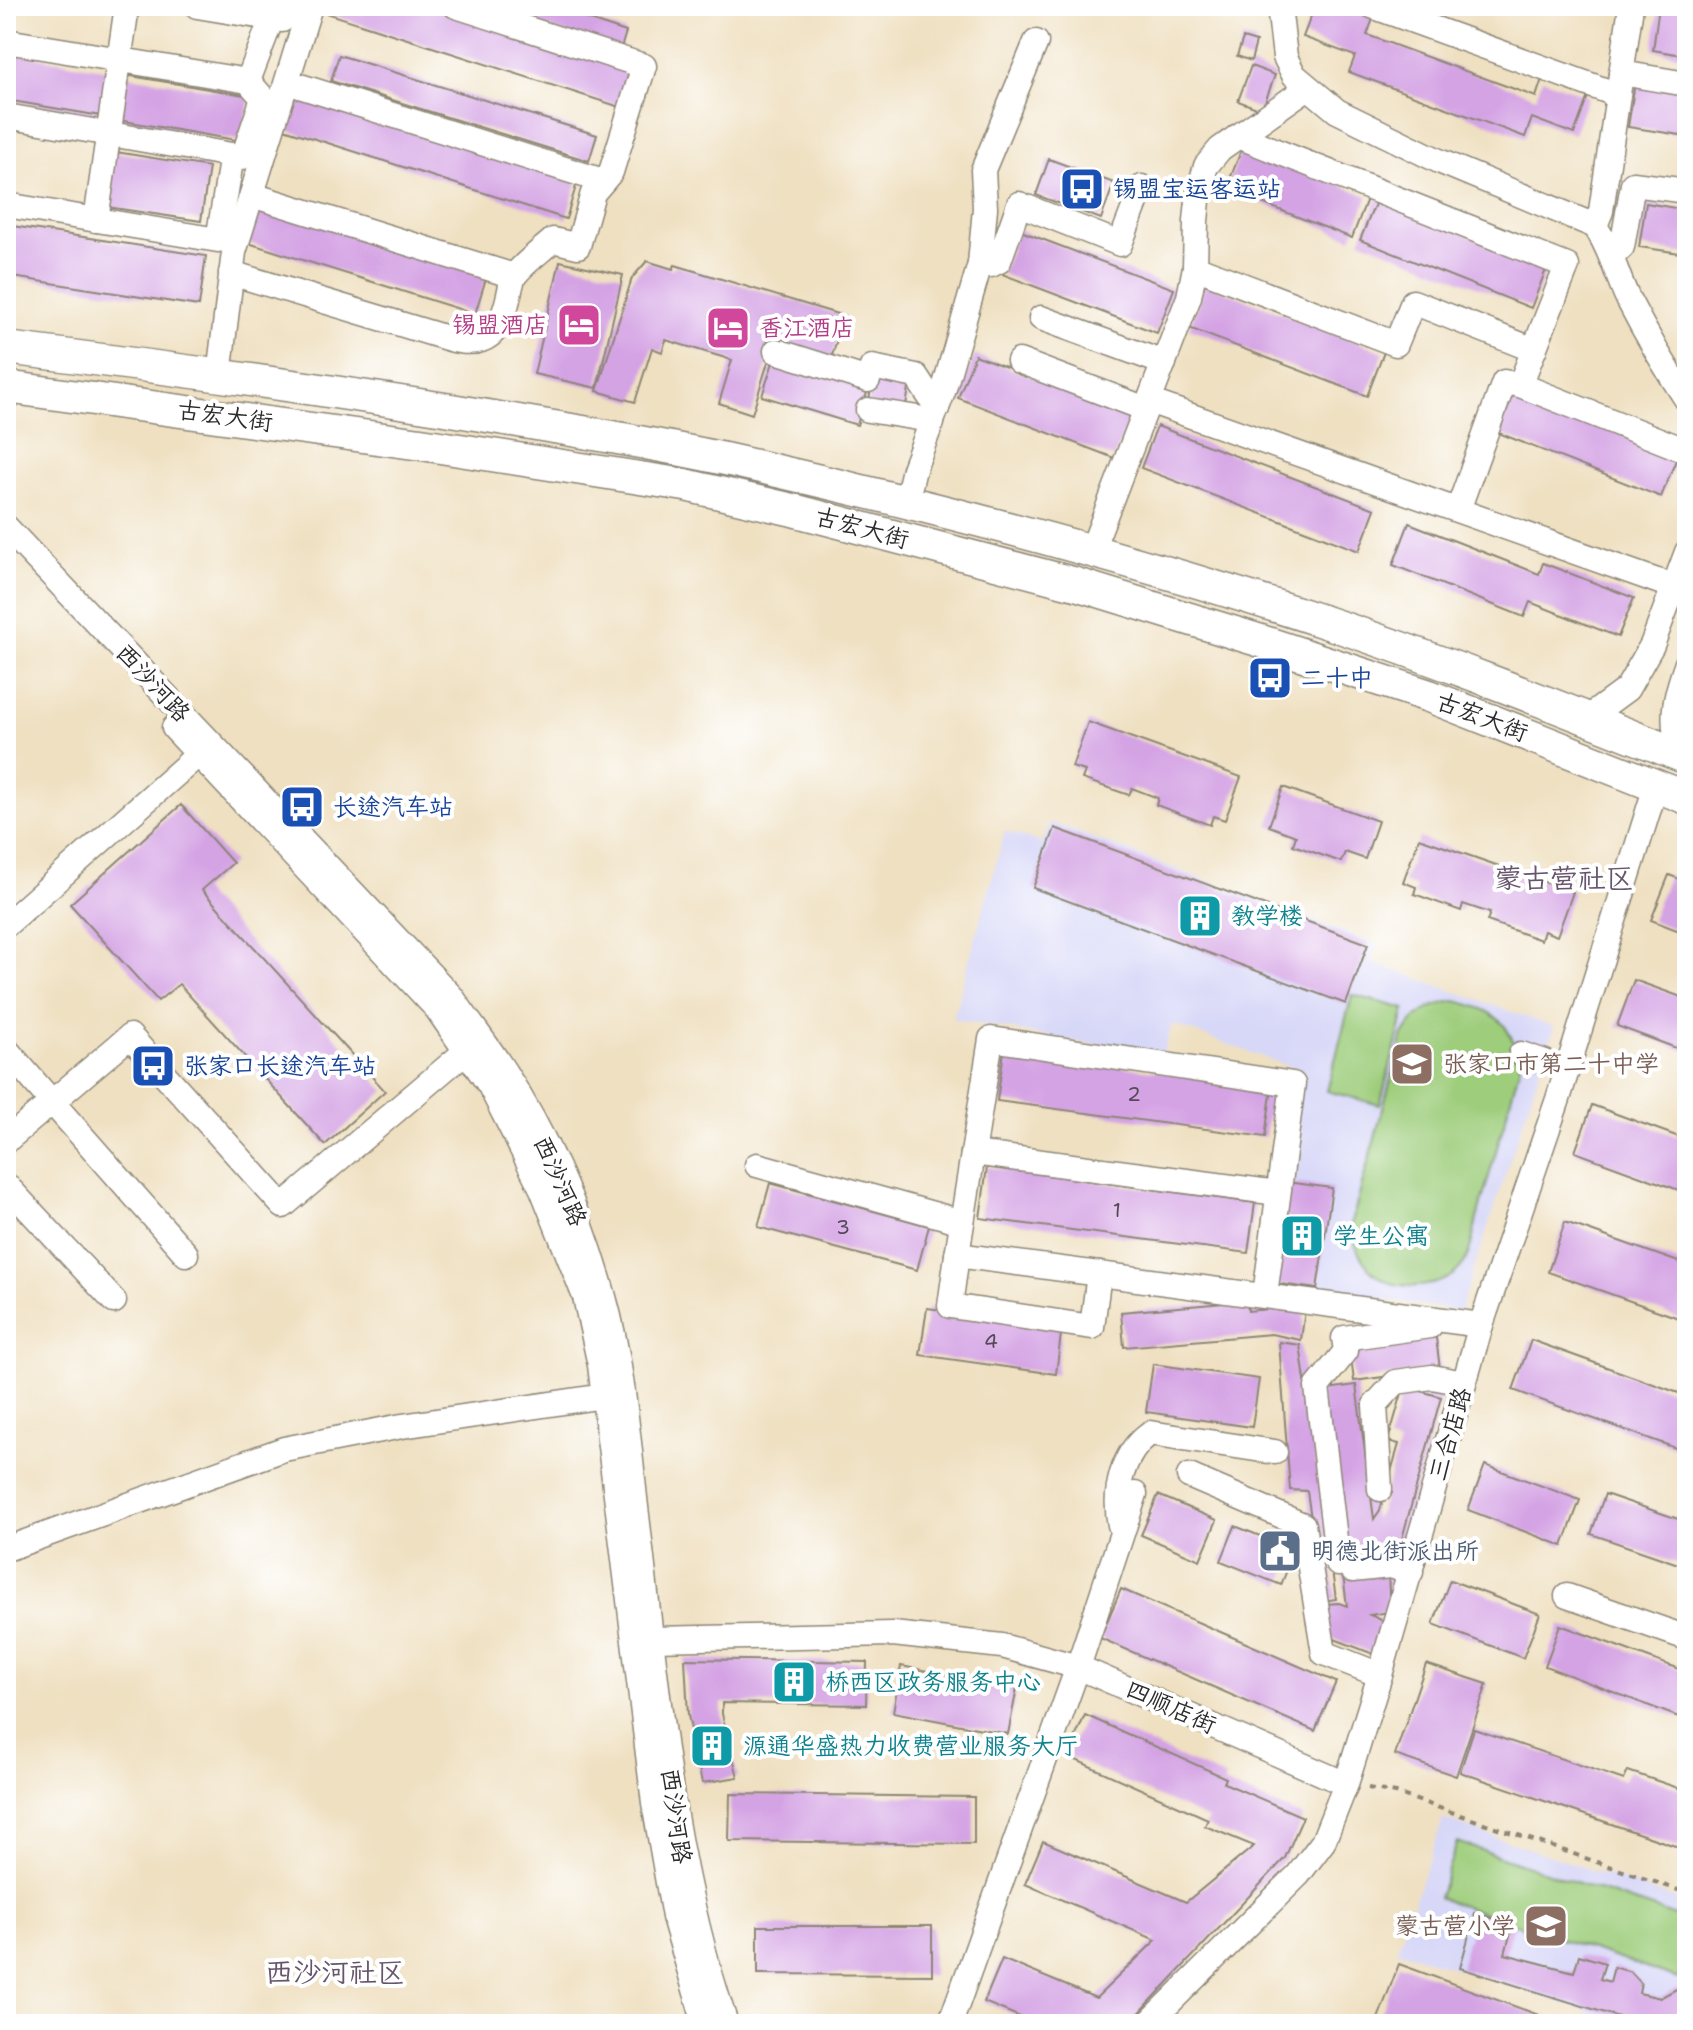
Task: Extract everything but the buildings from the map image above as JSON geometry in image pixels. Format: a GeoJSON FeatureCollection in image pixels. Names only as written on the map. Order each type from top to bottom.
{"type":"FeatureCollection","features":[{"type":"Feature","properties":{"kind":"main road","name":"古宏大街"},"geometry":{"type":"LineString","coordinates":[[6,348],[417,404],[645,443],[755,466],[1091,552],[1331,624],[1683,757]]}},
{"type":"Feature","properties":{"kind":"main road","name":"古宏大街"},"geometry":{"type":"LineString","coordinates":[[6,387],[421,444],[685,485],[793,510],[1076,584],[1261,641],[1429,696],[1687,798]]}},
{"type":"Feature","properties":{"kind":"street"},"geometry":{"type":"LineString","coordinates":[[96,220],[127,6]]}},
{"type":"Feature","properties":{"kind":"street"},"geometry":{"type":"LineString","coordinates":[[197,6],[279,12],[248,81]]}},
{"type":"Feature","properties":{"kind":"street"},"geometry":{"type":"LineString","coordinates":[[219,375],[234,252],[310,6]]}},
{"type":"Feature","properties":{"kind":"street"},"geometry":{"type":"LineString","coordinates":[[231,273],[450,339],[473,343],[494,333],[504,316],[514,276],[553,240],[578,246],[593,193],[611,172],[644,66],[456,6]]}},
{"type":"Feature","properties":{"kind":"street"},"geometry":{"type":"LineString","coordinates":[[1279,6],[1285,57],[1294,75],[1337,111],[1439,161],[1595,226],[1607,243],[1627,295],[1655,352],[1687,400]]}},
{"type":"Feature","properties":{"kind":"street"},"geometry":{"type":"LineString","coordinates":[[1372,6],[1619,84],[1687,84]]}},
{"type":"Feature","properties":{"kind":"street"},"geometry":{"type":"LineString","coordinates":[[1595,226],[1601,211],[1631,6]]}},
{"type":"Feature","properties":{"kind":"street"},"geometry":{"type":"LineString","coordinates":[[6,41],[248,81],[263,98],[243,157],[6,116]]}},
{"type":"Feature","properties":{"kind":"street"},"geometry":{"type":"LineString","coordinates":[[906,503],[914,469],[935,415],[980,264],[985,208],[983,170],[1036,42]]}},
{"type":"Feature","properties":{"kind":"street"},"geometry":{"type":"LineString","coordinates":[[287,82],[603,181]]}},
{"type":"Feature","properties":{"kind":"street"},"geometry":{"type":"LineString","coordinates":[[1091,552],[1189,297],[1195,267],[1199,190],[1206,166],[1220,149],[1307,88]]}},
{"type":"Feature","properties":{"kind":"street"},"geometry":{"type":"LineString","coordinates":[[1238,136],[1567,266],[1520,385]]}},
{"type":"Feature","properties":{"kind":"street"},"geometry":{"type":"LineString","coordinates":[[6,205],[218,240],[232,155]]}},
{"type":"Feature","properties":{"kind":"street"},"geometry":{"type":"LineString","coordinates":[[1612,256],[1622,247],[1633,184],[1687,191]]}},
{"type":"Feature","properties":{"kind":"street"},"geometry":{"type":"LineString","coordinates":[[980,264],[991,265],[999,261],[1019,204],[1120,244],[1142,187]]}},
{"type":"Feature","properties":{"kind":"street"},"geometry":{"type":"LineString","coordinates":[[252,195],[514,276]]}},
{"type":"Feature","properties":{"kind":"street"},"geometry":{"type":"LineString","coordinates":[[1195,267],[1396,344],[1413,302],[1534,350]]}},
{"type":"Feature","properties":{"kind":"street"},"geometry":{"type":"LineString","coordinates":[[1041,318],[1164,363]]}},
{"type":"Feature","properties":{"kind":"street"},"geometry":{"type":"LineString","coordinates":[[776,351],[868,380],[872,367],[916,376],[935,415]]}},
{"type":"Feature","properties":{"kind":"street"},"geometry":{"type":"LineString","coordinates":[[1019,361],[1674,587]]}},
{"type":"Feature","properties":{"kind":"street"},"geometry":{"type":"LineString","coordinates":[[1458,510],[1504,382],[1520,385],[1687,451]]}},
{"type":"Feature","properties":{"kind":"street"},"geometry":{"type":"LineString","coordinates":[[868,410],[918,418],[935,415]]}},
{"type":"Feature","properties":{"kind":"street","name":"西沙河路"},"geometry":{"type":"LineString","coordinates":[[6,527],[205,749]]}},
{"type":"Feature","properties":{"kind":"street","name":"西沙河路"},"geometry":{"type":"LineString","coordinates":[[6,548],[452,997],[490,1086],[542,1189],[585,1297],[600,1365],[643,1640],[685,1877],[714,1990],[726,2024]]}},
{"type":"Feature","properties":{"kind":"street"},"geometry":{"type":"LineString","coordinates":[[1586,719],[1627,689],[1652,645],[1687,552]]}},
{"type":"Feature","properties":{"kind":"street"},"geometry":{"type":"LineString","coordinates":[[1683,757],[1672,716],[1676,693],[1687,663]]}},
{"type":"Feature","properties":{"kind":"street"},"geometry":{"type":"LineString","coordinates":[[6,925],[205,749]]}},
{"type":"Feature","properties":{"kind":"street","name":"三合店路"},"geometry":{"type":"LineString","coordinates":[[1148,2024],[1298,1875],[1323,1842],[1346,1784],[1411,1572],[1546,1096],[1656,786]]}},
{"type":"Feature","properties":{"kind":"street"},"geometry":{"type":"LineString","coordinates":[[6,1141],[130,1036],[283,1206],[474,1045]]}},
{"type":"Feature","properties":{"kind":"street"},"geometry":{"type":"LineString","coordinates":[[1099,1274],[1092,1327],[950,1306],[991,1039],[1293,1084],[1265,1295]]}},
{"type":"Feature","properties":{"kind":"street","name":"西沙河路"},"geometry":{"type":"LineString","coordinates":[[474,1045],[505,1072],[548,1148],[584,1232],[605,1300],[621,1381],[654,1803],[674,1917],[705,2024]]}},
{"type":"Feature","properties":{"kind":"street"},"geometry":{"type":"LineString","coordinates":[[6,1049],[186,1254]]}},
{"type":"Feature","properties":{"kind":"street"},"geometry":{"type":"LineString","coordinates":[[1521,1054],[1545,1062]]}},
{"type":"Feature","properties":{"kind":"street"},"geometry":{"type":"LineString","coordinates":[[973,1153],[1278,1193]]}},
{"type":"Feature","properties":{"kind":"street"},"geometry":{"type":"LineString","coordinates":[[757,1165],[962,1222]]}},
{"type":"Feature","properties":{"kind":"street"},"geometry":{"type":"LineString","coordinates":[[6,1185],[114,1301]]}},
{"type":"Feature","properties":{"kind":"street"},"geometry":{"type":"LineString","coordinates":[[957,1255],[1481,1325]]}},
{"type":"Feature","properties":{"kind":"street"},"geometry":{"type":"LineString","coordinates":[[1367,1335],[1371,1310]]}},
{"type":"Feature","properties":{"kind":"street"},"geometry":{"type":"LineString","coordinates":[[1411,1572],[1390,1566],[1345,1567],[1317,1387],[1346,1351],[1344,1338],[1433,1326]]}},
{"type":"Feature","properties":{"kind":"street"},"geometry":{"type":"LineString","coordinates":[[1380,1489],[1375,1405],[1396,1382],[1432,1377],[1464,1383]]}},
{"type":"Feature","properties":{"kind":"street"},"geometry":{"type":"LineString","coordinates":[[6,1549],[284,1449],[402,1426],[604,1396]]}},
{"type":"Feature","properties":{"kind":"street"},"geometry":{"type":"LineString","coordinates":[[1122,1534],[1117,1509],[1122,1475],[1134,1448],[1150,1433],[1275,1452]]}},
{"type":"Feature","properties":{"kind":"street"},"geometry":{"type":"LineString","coordinates":[[1189,1476],[1303,1525],[1324,1653],[1380,1675]]}},
{"type":"Feature","properties":{"kind":"street"},"geometry":{"type":"LineString","coordinates":[[950,2024],[1078,1667],[1135,1494]]}},
{"type":"Feature","properties":{"kind":"street"},"geometry":{"type":"LineString","coordinates":[[1567,1596],[1687,1638]]}},
{"type":"Feature","properties":{"kind":"street","name":"四顺店街"},"geometry":{"type":"LineString","coordinates":[[643,1640],[893,1634],[1002,1646],[1078,1667],[1346,1784]]}},
{"type":"Feature","properties":{"kind":"path"},"geometry":{"type":"LineString","coordinates":[[1346,1784],[1396,1793],[1687,1893]]}},
{"type":"Feature","properties":{"kind":"shaded area","name":"张家口市第二十中学"},"geometry":{"type":"Polygon","coordinates":[[[1050,822],[1376,944],[1371,962],[1554,1027],[1460,1311],[1272,1283],[1301,1071],[1172,1024],[1162,1057],[953,1019],[1005,831],[1042,843],[1050,822]]]}},
{"type":"Feature","properties":{"kind":"shaded area","name":"蒙古营小学"},"geometry":{"type":"Polygon","coordinates":[[[1443,1819],[1687,1903],[1687,2024],[1628,2024],[1397,1950],[1443,1819]]]}},
{"type":"Feature","properties":{"kind":"green space"},"geometry":{"type":"Polygon","coordinates":[[[1352,995],[1405,1009],[1380,1105],[1327,1091],[1352,995]]]}},
{"type":"Feature","properties":{"kind":"green space"},"geometry":{"type":"Polygon","coordinates":[[[1455,1001],[1481,1009],[1500,1021],[1512,1039],[1520,1066],[1467,1258],[1458,1271],[1441,1281],[1421,1286],[1400,1285],[1382,1279],[1368,1267],[1358,1252],[1351,1225],[1403,1035],[1424,1011],[1455,1001]]]}},
{"type":"Feature","properties":{"kind":"green space"},"geometry":{"type":"Polygon","coordinates":[[[1457,1842],[1687,1920],[1687,1954],[1678,1979],[1439,1898],[1457,1842]]]}},
{"type":"Feature","properties":{"kind":"place","name":"锡盟宝运客运站"},"geometry":{"type":"Point","coordinates":[1082,189]}},
{"type":"Feature","properties":{"kind":"place","name":"锡盟酒店"},"geometry":{"type":"Point","coordinates":[579,325]}},
{"type":"Feature","properties":{"kind":"place","name":"香江酒店"},"geometry":{"type":"Point","coordinates":[728,328]}},
{"type":"Feature","properties":{"kind":"place","name":"二十中"},"geometry":{"type":"Point","coordinates":[1270,678]}},
{"type":"Feature","properties":{"kind":"place","name":"长途汽车站"},"geometry":{"type":"Point","coordinates":[302,807]}},
{"type":"Feature","properties":{"kind":"place","name":"教学楼"},"geometry":{"type":"Point","coordinates":[1200,916]}},
{"type":"Feature","properties":{"kind":"place","name":"张家口市第二十中学"},"geometry":{"type":"Point","coordinates":[1412,1064]}},
{"type":"Feature","properties":{"kind":"place","name":"张家口长途汽车站"},"geometry":{"type":"Point","coordinates":[153,1066]}},
{"type":"Feature","properties":{"kind":"place","name":"学生公寓"},"geometry":{"type":"Point","coordinates":[1302,1236]}},
{"type":"Feature","properties":{"kind":"place","name":"明德北街派出所"},"geometry":{"type":"Point","coordinates":[1280,1551]}},
{"type":"Feature","properties":{"kind":"place","name":"桥西区政务服务中心"},"geometry":{"type":"Point","coordinates":[794,1682]}},
{"type":"Feature","properties":{"kind":"place","name":"源通华盛热力收费营业服务大厅"},"geometry":{"type":"Point","coordinates":[712,1746]}},
{"type":"Feature","properties":{"kind":"place","name":"蒙古营小学"},"geometry":{"type":"Point","coordinates":[1546,1926]}},
{"type":"Feature","properties":{"kind":"district","name":"蒙古营社区"},"geometry":{"type":"Point","coordinates":[1564,878]}},
{"type":"Feature","properties":{"kind":"district","name":"西沙河社区"},"geometry":{"type":"Point","coordinates":[335,1972]}}]}
